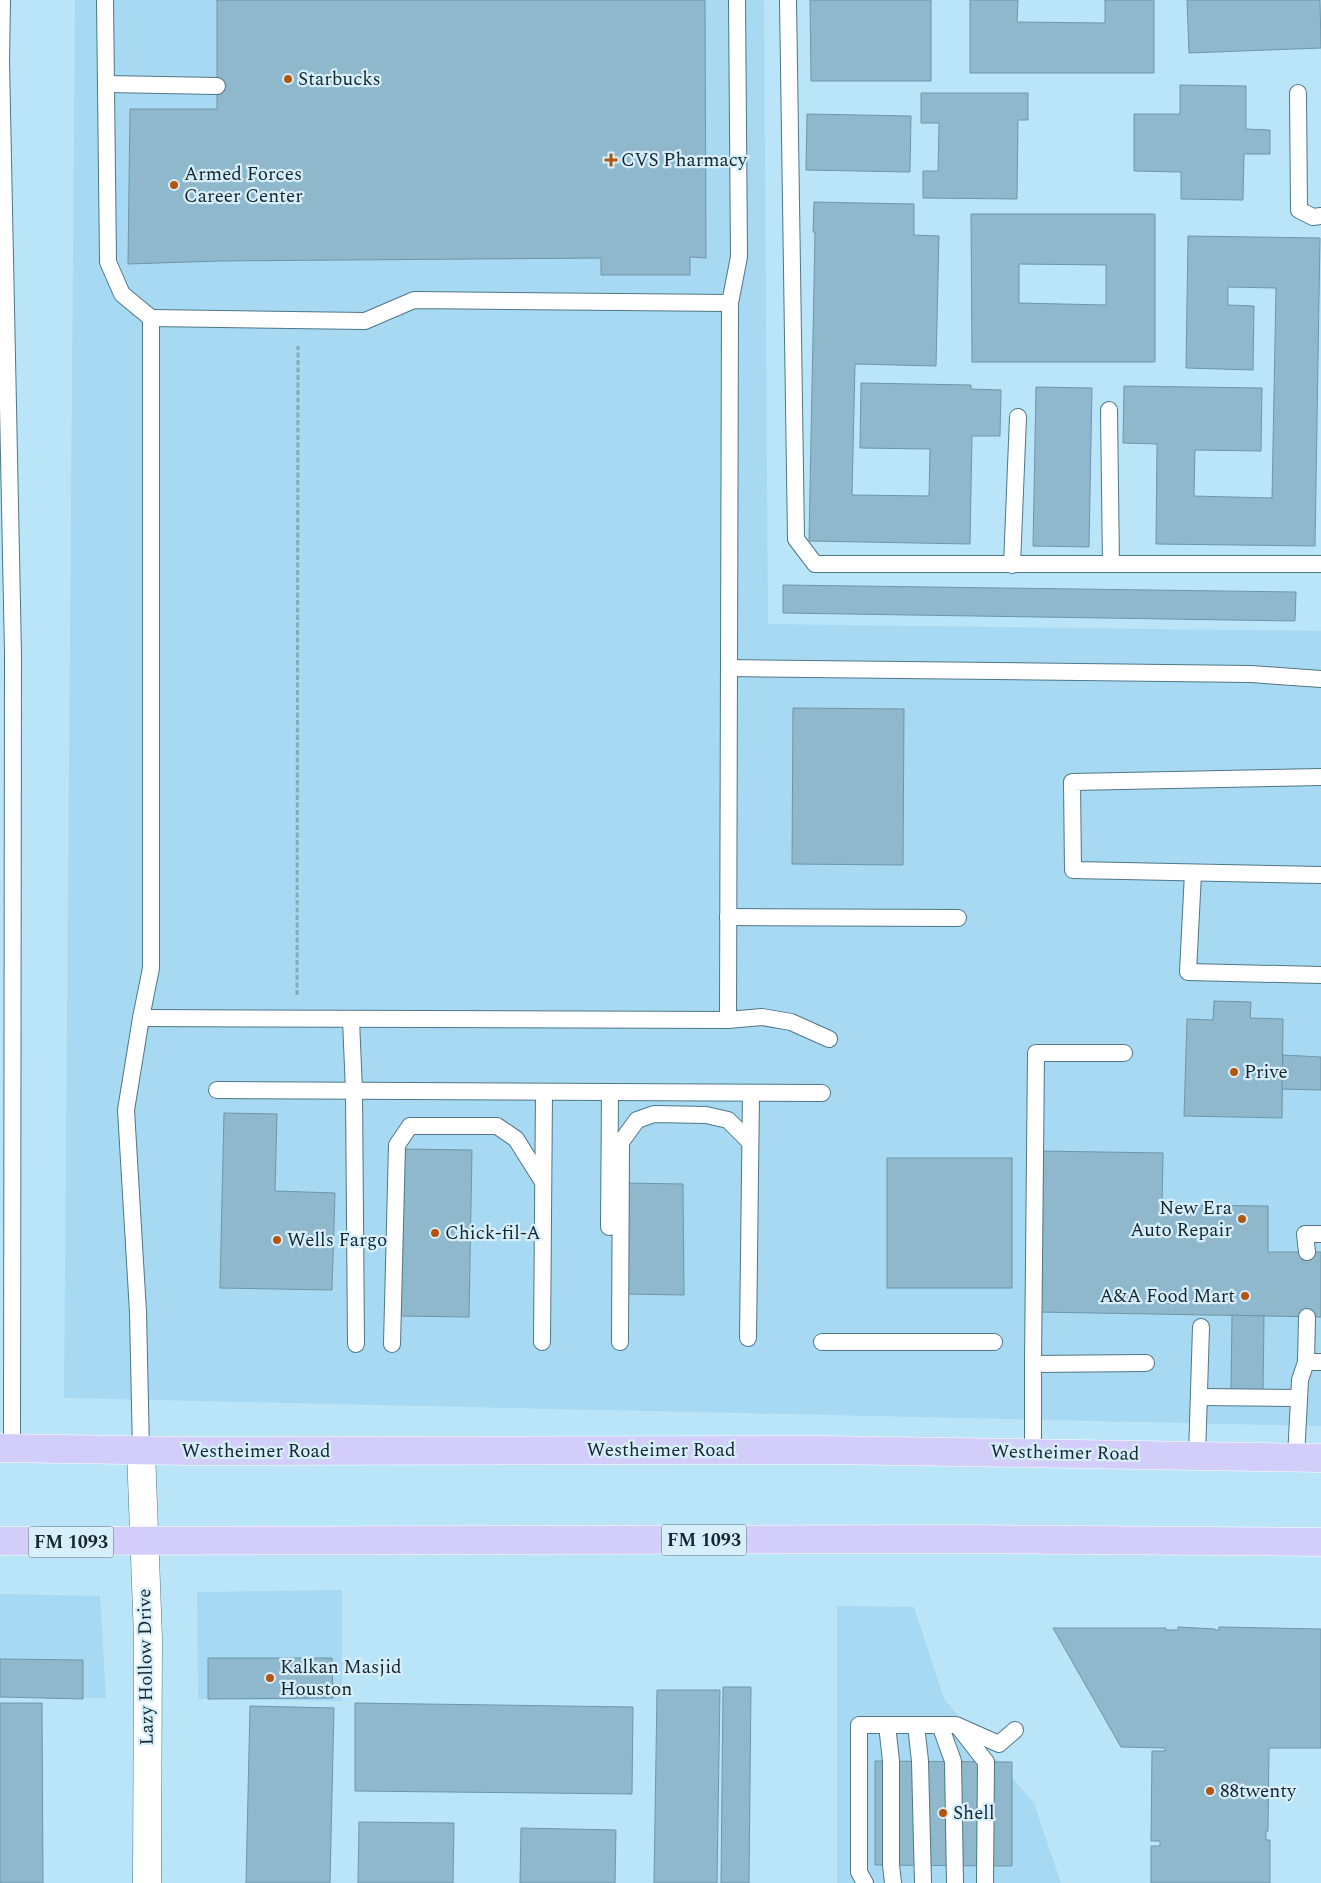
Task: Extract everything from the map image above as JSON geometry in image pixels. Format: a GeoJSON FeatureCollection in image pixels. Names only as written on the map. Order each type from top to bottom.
{"type":"FeatureCollection","features":[{"type":"Feature","properties":{"kind":"main road","name":"Westheimer Road"},"geometry":{"type":"LineString","coordinates":[[6,1448],[141,1451],[825,1450],[1309,1458]]}},
{"type":"Feature","properties":{"kind":"main road","name":"FM 1093"},"geometry":{"type":"LineString","coordinates":[[0,1541],[940,1539],[1321,1542]]}},
{"type":"Feature","properties":{"kind":"street","name":"Lazy Hollow Drive"},"geometry":{"type":"LineString","coordinates":[[141,1451],[148,1638],[147,1883]]}},
{"type":"Feature","properties":{"kind":"lane"},"geometry":{"type":"LineString","coordinates":[[2,0],[0,61],[7,654],[6,1448]]}},
{"type":"Feature","properties":{"kind":"lane"},"geometry":{"type":"LineString","coordinates":[[105,0],[108,262],[122,294],[151,318],[365,321],[414,300],[730,303]]}},
{"type":"Feature","properties":{"kind":"lane"},"geometry":{"type":"LineString","coordinates":[[728,1020],[730,303],[739,257],[737,0]]}},
{"type":"Feature","properties":{"kind":"lane"},"geometry":{"type":"LineString","coordinates":[[788,0],[796,539],[814,564],[1316,564]]}},
{"type":"Feature","properties":{"kind":"lane"},"geometry":{"type":"LineString","coordinates":[[106,84],[217,86]]}},
{"type":"Feature","properties":{"kind":"lane"},"geometry":{"type":"LineString","coordinates":[[1298,93],[1299,210],[1313,216],[1321,216]]}},
{"type":"Feature","properties":{"kind":"lane"},"geometry":{"type":"LineString","coordinates":[[141,1451],[138,1312],[126,1110],[151,968],[151,318]]}},
{"type":"Feature","properties":{"kind":"lane"},"geometry":{"type":"LineString","coordinates":[[1109,410],[1112,564]]}},
{"type":"Feature","properties":{"kind":"lane"},"geometry":{"type":"LineString","coordinates":[[1012,564],[1018,417]]}},
{"type":"Feature","properties":{"kind":"lane"},"geometry":{"type":"LineString","coordinates":[[729,668],[1251,674],[1321,679]]}},
{"type":"Feature","properties":{"kind":"lane"},"geometry":{"type":"LineString","coordinates":[[1321,777],[1072,782],[1073,870],[1321,875]]}},
{"type":"Feature","properties":{"kind":"lane"},"geometry":{"type":"LineString","coordinates":[[1193,872],[1188,972],[1321,976]]}},
{"type":"Feature","properties":{"kind":"lane"},"geometry":{"type":"LineString","coordinates":[[728,917],[958,918]]}},
{"type":"Feature","properties":{"kind":"lane"},"geometry":{"type":"LineString","coordinates":[[141,1018],[351,1020],[728,1020],[762,1018],[791,1022],[829,1039]]}},
{"type":"Feature","properties":{"kind":"lane"},"geometry":{"type":"LineString","coordinates":[[351,1020],[354,1091],[356,1344]]}},
{"type":"Feature","properties":{"kind":"lane"},"geometry":{"type":"LineString","coordinates":[[1033,1452],[1036,1053],[1124,1053]]}},
{"type":"Feature","properties":{"kind":"lane"},"geometry":{"type":"LineString","coordinates":[[217,1090],[822,1093]]}},
{"type":"Feature","properties":{"kind":"lane"},"geometry":{"type":"LineString","coordinates":[[542,1342],[544,1092]]}},
{"type":"Feature","properties":{"kind":"lane"},"geometry":{"type":"LineString","coordinates":[[610,1092],[614,1342],[621,1142],[637,1120],[654,1114],[706,1115],[728,1120],[750,1142]]}},
{"type":"Feature","properties":{"kind":"lane"},"geometry":{"type":"LineString","coordinates":[[748,1338],[751,1093]]}},
{"type":"Feature","properties":{"kind":"lane"},"geometry":{"type":"LineString","coordinates":[[392,1344],[397,1145],[410,1126],[497,1126],[516,1140],[543,1182]]}},
{"type":"Feature","properties":{"kind":"lane"},"geometry":{"type":"LineString","coordinates":[[1307,1252],[1306,1234],[1321,1234]]}},
{"type":"Feature","properties":{"kind":"lane"},"geometry":{"type":"LineString","coordinates":[[1307,1317],[1313,1362],[1300,1380],[1298,1398],[1309,1458]]}},
{"type":"Feature","properties":{"kind":"lane"},"geometry":{"type":"LineString","coordinates":[[1197,1456],[1201,1327]]}},
{"type":"Feature","properties":{"kind":"lane"},"geometry":{"type":"LineString","coordinates":[[822,1342],[994,1342]]}},
{"type":"Feature","properties":{"kind":"lane"},"geometry":{"type":"LineString","coordinates":[[1033,1364],[1146,1363]]}},
{"type":"Feature","properties":{"kind":"lane"},"geometry":{"type":"LineString","coordinates":[[1200,1397],[1298,1398]]}},
{"type":"Feature","properties":{"kind":"lane"},"geometry":{"type":"LineString","coordinates":[[916,1724],[920,1761],[924,1883]]}},
{"type":"Feature","properties":{"kind":"lane"},"geometry":{"type":"LineString","coordinates":[[865,1883],[859,1872],[859,1725],[956,1725],[999,1744],[1015,1730]]}},
{"type":"Feature","properties":{"kind":"lane"},"geometry":{"type":"LineString","coordinates":[[887,1725],[891,1761],[891,1865],[893,1883]]}},
{"type":"Feature","properties":{"kind":"lane"},"geometry":{"type":"LineString","coordinates":[[940,1725],[953,1761],[955,1883]]}},
{"type":"Feature","properties":{"kind":"lane"},"geometry":{"type":"LineString","coordinates":[[956,1725],[986,1762],[985,1883]]}},
{"type":"Feature","properties":{"kind":"path"},"geometry":{"type":"LineString","coordinates":[[297,1019],[298,320]]}},
{"type":"Feature","properties":{"kind":"shaded area"},"geometry":{"type":"Polygon","coordinates":[[[75,0],[764,0],[768,624],[1321,631],[1321,1426],[64,1398],[75,0]]]}},
{"type":"Feature","properties":{"kind":"shaded area"},"geometry":{"type":"Polygon","coordinates":[[[342,1590],[342,1701],[198,1699],[197,1592],[342,1590]]]}},
{"type":"Feature","properties":{"kind":"shaded area"},"geometry":{"type":"Polygon","coordinates":[[[0,1594],[100,1596],[106,1698],[0,1697],[0,1594]]]}},
{"type":"Feature","properties":{"kind":"shaded area"},"geometry":{"type":"Polygon","coordinates":[[[837,1606],[914,1607],[944,1699],[1034,1803],[1061,1883],[837,1883],[837,1606]]]}},
{"type":"Feature","properties":{"kind":"building"},"geometry":{"type":"Polygon","coordinates":[[[217,0],[705,0],[706,258],[690,257],[690,275],[601,275],[601,258],[219,261],[128,264],[130,109],[217,109],[217,0]]]}},
{"type":"Feature","properties":{"kind":"building"},"geometry":{"type":"Polygon","coordinates":[[[810,0],[931,0],[931,81],[811,81],[810,0]]]}},
{"type":"Feature","properties":{"kind":"building"},"geometry":{"type":"Polygon","coordinates":[[[970,0],[1018,0],[1017,22],[1105,23],[1105,0],[1154,0],[1154,73],[970,73],[970,0]]]}},
{"type":"Feature","properties":{"kind":"building"},"geometry":{"type":"Polygon","coordinates":[[[1187,0],[1320,0],[1321,48],[1189,53],[1187,0]]]}},
{"type":"Feature","properties":{"kind":"building"},"geometry":{"type":"Polygon","coordinates":[[[1180,85],[1246,86],[1246,129],[1270,130],[1270,154],[1244,154],[1243,200],[1181,199],[1181,172],[1134,171],[1134,114],[1180,114],[1180,85]]]}},
{"type":"Feature","properties":{"kind":"building"},"geometry":{"type":"Polygon","coordinates":[[[921,93],[1028,93],[1028,120],[1018,120],[1017,199],[923,198],[923,171],[938,171],[939,123],[921,123],[921,93]]]}},
{"type":"Feature","properties":{"kind":"building"},"geometry":{"type":"Polygon","coordinates":[[[807,114],[911,116],[910,172],[806,170],[807,114]]]}},
{"type":"Feature","properties":{"kind":"building"},"geometry":{"type":"Polygon","coordinates":[[[814,202],[914,204],[914,235],[939,236],[936,366],[855,364],[852,495],[929,496],[930,449],[860,448],[861,383],[971,385],[971,389],[1001,390],[1000,436],[972,436],[970,544],[809,541],[814,202]]]}},
{"type":"Feature","properties":{"kind":"building"},"geometry":{"type":"Polygon","coordinates":[[[971,214],[1155,214],[1155,362],[972,362],[971,214]],[[1019,264],[1019,303],[1106,305],[1106,265],[1019,264]]]}},
{"type":"Feature","properties":{"kind":"building"},"geometry":{"type":"Polygon","coordinates":[[[1188,236],[1320,238],[1315,546],[1156,544],[1157,444],[1123,443],[1124,386],[1262,388],[1261,451],[1195,450],[1194,496],[1272,498],[1276,288],[1228,287],[1228,305],[1254,306],[1253,370],[1186,368],[1188,236]]]}},
{"type":"Feature","properties":{"kind":"building"},"geometry":{"type":"Polygon","coordinates":[[[1036,387],[1092,388],[1089,547],[1033,546],[1036,387]]]}},
{"type":"Feature","properties":{"kind":"building"},"geometry":{"type":"Polygon","coordinates":[[[783,585],[1296,592],[1295,621],[783,613],[783,585]]]}},
{"type":"Feature","properties":{"kind":"building"},"geometry":{"type":"Polygon","coordinates":[[[793,708],[904,709],[903,865],[792,864],[793,708]]]}},
{"type":"Feature","properties":{"kind":"building","name":"Prive"},"geometry":{"type":"Polygon","coordinates":[[[1214,1001],[1251,1002],[1250,1018],[1283,1019],[1282,1118],[1184,1116],[1187,1019],[1213,1020],[1214,1001]]]}},
{"type":"Feature","properties":{"kind":"building"},"geometry":{"type":"Polygon","coordinates":[[[1283,1055],[1321,1057],[1321,1090],[1282,1089],[1283,1055]]]}},
{"type":"Feature","properties":{"kind":"building","name":"Wells Fargo"},"geometry":{"type":"Polygon","coordinates":[[[224,1113],[277,1114],[275,1191],[335,1193],[332,1290],[220,1288],[224,1113]]]}},
{"type":"Feature","properties":{"kind":"building","name":"Chick-fil-A"},"geometry":{"type":"Polygon","coordinates":[[[401,1149],[472,1150],[469,1317],[398,1316],[401,1149]]]}},
{"type":"Feature","properties":{"kind":"building"},"geometry":{"type":"Polygon","coordinates":[[[1041,1151],[1163,1153],[1162,1205],[1268,1206],[1268,1252],[1321,1252],[1321,1317],[1038,1312],[1041,1151]]]}},
{"type":"Feature","properties":{"kind":"building"},"geometry":{"type":"Polygon","coordinates":[[[887,1158],[1012,1158],[1012,1288],[887,1288],[887,1158]]]}},
{"type":"Feature","properties":{"kind":"building"},"geometry":{"type":"Polygon","coordinates":[[[626,1183],[683,1184],[684,1295],[626,1294],[626,1183]]]}},
{"type":"Feature","properties":{"kind":"building"},"geometry":{"type":"Polygon","coordinates":[[[1232,1315],[1264,1316],[1263,1391],[1231,1390],[1232,1315]]]}},
{"type":"Feature","properties":{"kind":"building","name":"88twenty"},"geometry":{"type":"Polygon","coordinates":[[[1178,1627],[1215,1630],[1219,1630],[1219,1627],[1321,1629],[1321,1748],[1269,1748],[1268,1831],[1266,1832],[1266,1840],[1270,1840],[1270,1883],[1151,1883],[1151,1846],[1160,1846],[1160,1841],[1151,1841],[1152,1751],[1165,1751],[1165,1748],[1121,1747],[1053,1628],[1166,1628],[1166,1630],[1178,1630],[1178,1627]]]}},
{"type":"Feature","properties":{"kind":"building","name":"Kalkan Masjid Houston"},"geometry":{"type":"Polygon","coordinates":[[[208,1658],[332,1658],[333,1698],[208,1699],[208,1658]]]}},
{"type":"Feature","properties":{"kind":"building"},"geometry":{"type":"Polygon","coordinates":[[[0,1659],[83,1660],[83,1699],[0,1697],[0,1659]]]}},
{"type":"Feature","properties":{"kind":"building"},"geometry":{"type":"Polygon","coordinates":[[[723,1687],[751,1687],[749,1883],[721,1883],[723,1687]]]}},
{"type":"Feature","properties":{"kind":"building"},"geometry":{"type":"Polygon","coordinates":[[[657,1690],[720,1690],[717,1883],[654,1883],[657,1690]]]}},
{"type":"Feature","properties":{"kind":"building"},"geometry":{"type":"Polygon","coordinates":[[[0,1703],[42,1703],[43,1883],[0,1883],[0,1703]]]}},
{"type":"Feature","properties":{"kind":"building"},"geometry":{"type":"Polygon","coordinates":[[[355,1703],[633,1707],[632,1794],[355,1791],[355,1703]]]}},
{"type":"Feature","properties":{"kind":"building"},"geometry":{"type":"Polygon","coordinates":[[[250,1706],[334,1708],[330,1883],[246,1883],[250,1706]]]}},
{"type":"Feature","properties":{"kind":"building","name":"Shell"},"geometry":{"type":"Polygon","coordinates":[[[875,1761],[1012,1762],[1012,1866],[875,1865],[875,1761]]]}},
{"type":"Feature","properties":{"kind":"building"},"geometry":{"type":"Polygon","coordinates":[[[359,1822],[454,1823],[453,1883],[358,1883],[359,1822]]]}},
{"type":"Feature","properties":{"kind":"building"},"geometry":{"type":"Polygon","coordinates":[[[521,1828],[616,1830],[615,1883],[520,1883],[521,1828]]]}},
{"type":"Feature","properties":{"kind":"place","name":"Starbucks"},"geometry":{"type":"Point","coordinates":[288,79]}},
{"type":"Feature","properties":{"kind":"place","name":"CVS Pharmacy"},"geometry":{"type":"Point","coordinates":[611,160]}},
{"type":"Feature","properties":{"kind":"place","name":"Armed Forces Career Center"},"geometry":{"type":"Point","coordinates":[174,185]}},
{"type":"Feature","properties":{"kind":"place","name":"Prive"},"geometry":{"type":"Point","coordinates":[1234,1072]}},
{"type":"Feature","properties":{"kind":"place","name":"New Era Auto Repair"},"geometry":{"type":"Point","coordinates":[1242,1219]}},
{"type":"Feature","properties":{"kind":"place","name":"Chick-fil-A"},"geometry":{"type":"Point","coordinates":[435,1233]}},
{"type":"Feature","properties":{"kind":"place","name":"Wells Fargo"},"geometry":{"type":"Point","coordinates":[277,1240]}},
{"type":"Feature","properties":{"kind":"place","name":"A&A Food Mart"},"geometry":{"type":"Point","coordinates":[1245,1296]}},
{"type":"Feature","properties":{"kind":"place","name":"Kalkan Masjid Houston"},"geometry":{"type":"Point","coordinates":[270,1678]}},
{"type":"Feature","properties":{"kind":"place","name":"88twenty"},"geometry":{"type":"Point","coordinates":[1210,1791]}},
{"type":"Feature","properties":{"kind":"place","name":"Shell"},"geometry":{"type":"Point","coordinates":[943,1813]}}]}
